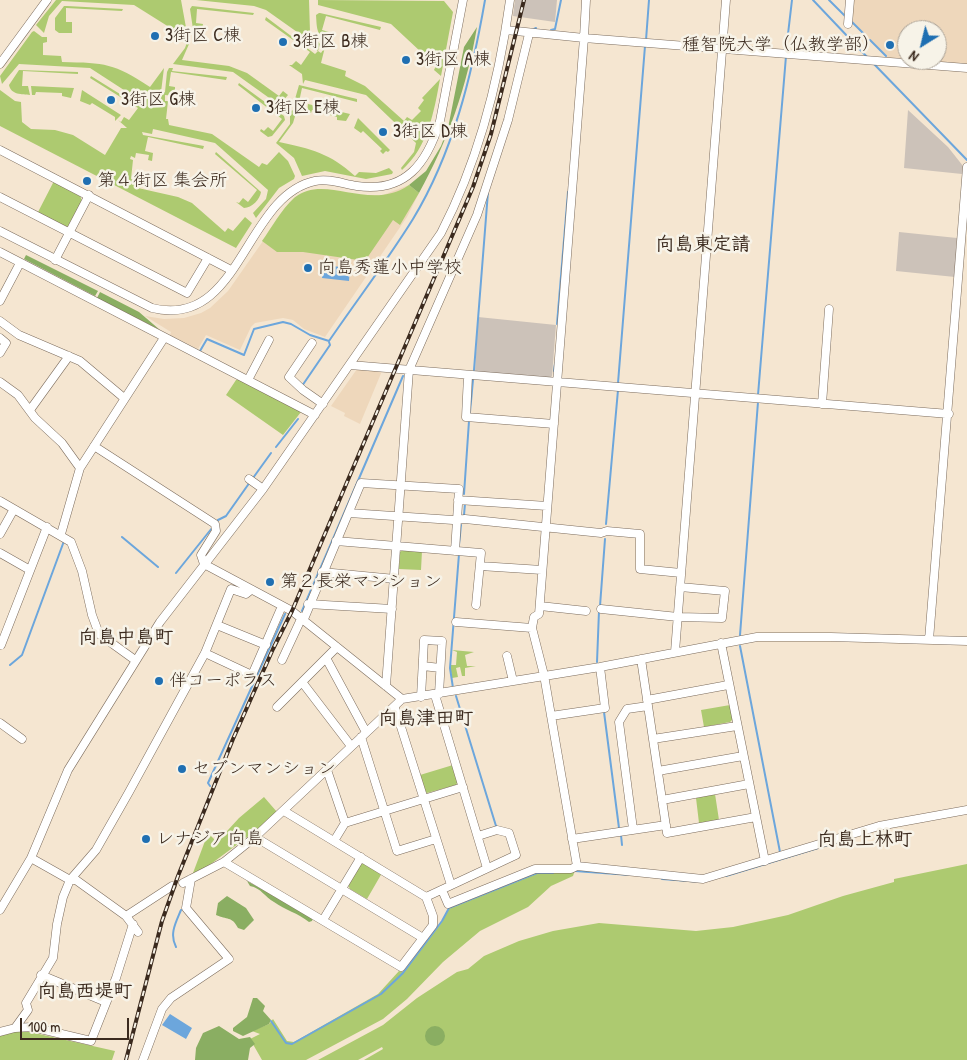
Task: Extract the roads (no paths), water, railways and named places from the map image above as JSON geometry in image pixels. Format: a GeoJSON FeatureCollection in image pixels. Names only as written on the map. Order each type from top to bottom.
{"type":"FeatureCollection","features":[{"type":"Feature","properties":{"kind":"street"},"geometry":{"type":"LineString","coordinates":[[0,64],[46,0]]}},
{"type":"Feature","properties":{"kind":"street"},"geometry":{"type":"LineString","coordinates":[[0,231],[143,305],[170,311],[185,309],[203,302],[218,290],[278,203],[301,185],[317,180],[333,180],[376,188],[400,180],[418,167],[426,157],[440,121],[463,0]]}},
{"type":"Feature","properties":{"kind":"street"},"geometry":{"type":"LineString","coordinates":[[0,910],[31,858],[60,784],[135,660],[160,622],[263,489],[430,251],[452,212],[487,117],[498,76],[510,0]]}},
{"type":"Feature","properties":{"kind":"street"},"geometry":{"type":"LineString","coordinates":[[577,866],[544,675],[532,628],[534,617],[539,614],[540,606],[586,0]]}},
{"type":"Feature","properties":{"kind":"street"},"geometry":{"type":"LineString","coordinates":[[675,652],[726,0]]}},
{"type":"Feature","properties":{"kind":"street"},"geometry":{"type":"LineString","coordinates":[[848,24],[850,0]]}},
{"type":"Feature","properties":{"kind":"street"},"geometry":{"type":"LineString","coordinates":[[506,30],[529,34],[967,68]]}},
{"type":"Feature","properties":{"kind":"street"},"geometry":{"type":"LineString","coordinates":[[386,686],[409,370],[477,214],[508,120],[529,34]]}},
{"type":"Feature","properties":{"kind":"street"},"geometry":{"type":"LineString","coordinates":[[0,150],[231,270]]}},
{"type":"Feature","properties":{"kind":"street"},"geometry":{"type":"LineString","coordinates":[[929,640],[949,414],[967,167]]}},
{"type":"Feature","properties":{"kind":"street"},"geometry":{"type":"LineString","coordinates":[[55,260],[88,196]]}},
{"type":"Feature","properties":{"kind":"street"},"geometry":{"type":"LineString","coordinates":[[0,197],[187,294],[208,258]]}},
{"type":"Feature","properties":{"kind":"street"},"geometry":{"type":"LineString","coordinates":[[0,252],[315,415]]}},
{"type":"Feature","properties":{"kind":"street"},"geometry":{"type":"LineString","coordinates":[[0,301],[20,263]]}},
{"type":"Feature","properties":{"kind":"street"},"geometry":{"type":"LineString","coordinates":[[822,404],[829,308]]}},
{"type":"Feature","properties":{"kind":"street"},"geometry":{"type":"LineString","coordinates":[[0,321],[19,335],[80,361],[103,378],[124,398]]}},
{"type":"Feature","properties":{"kind":"street"},"geometry":{"type":"LineString","coordinates":[[0,338],[6,343],[0,354]]}},
{"type":"Feature","properties":{"kind":"street"},"geometry":{"type":"LineString","coordinates":[[61,534],[80,468],[164,338]]}},
{"type":"Feature","properties":{"kind":"street"},"geometry":{"type":"LineString","coordinates":[[248,380],[269,340]]}},
{"type":"Feature","properties":{"kind":"street"},"geometry":{"type":"LineString","coordinates":[[312,343],[289,377],[323,404]]}},
{"type":"Feature","properties":{"kind":"street"},"geometry":{"type":"LineString","coordinates":[[30,410],[69,356]]}},
{"type":"Feature","properties":{"kind":"street"},"geometry":{"type":"LineString","coordinates":[[350,365],[949,414]]}},
{"type":"Feature","properties":{"kind":"street"},"geometry":{"type":"LineString","coordinates":[[468,376],[466,417],[554,424]]}},
{"type":"Feature","properties":{"kind":"street"},"geometry":{"type":"LineString","coordinates":[[0,382],[18,395],[35,418],[62,443],[80,468]]}},
{"type":"Feature","properties":{"kind":"street"},"geometry":{"type":"LineString","coordinates":[[94,446],[215,524],[216,531],[201,555],[204,564],[302,618],[402,700]]}},
{"type":"Feature","properties":{"kind":"street"},"geometry":{"type":"LineString","coordinates":[[251,481],[263,489]]}},
{"type":"Feature","properties":{"kind":"street"},"geometry":{"type":"LineString","coordinates":[[282,660],[361,483],[458,489],[455,551]]}},
{"type":"Feature","properties":{"kind":"street"},"geometry":{"type":"LineString","coordinates":[[458,500],[547,506]]}},
{"type":"Feature","properties":{"kind":"street"},"geometry":{"type":"LineString","coordinates":[[0,501],[61,534],[74,547],[99,634],[135,660]]}},
{"type":"Feature","properties":{"kind":"street"},"geometry":{"type":"LineString","coordinates":[[0,534],[14,509]]}},
{"type":"Feature","properties":{"kind":"street"},"geometry":{"type":"LineString","coordinates":[[349,512],[453,520],[457,518],[640,534],[640,569],[681,573]]}},
{"type":"Feature","properties":{"kind":"street"},"geometry":{"type":"LineString","coordinates":[[0,644],[47,527]]}},
{"type":"Feature","properties":{"kind":"street"},"geometry":{"type":"LineString","coordinates":[[336,541],[481,553],[476,605]]}},
{"type":"Feature","properties":{"kind":"street"},"geometry":{"type":"LineString","coordinates":[[0,553],[30,570]]}},
{"type":"Feature","properties":{"kind":"street"},"geometry":{"type":"LineString","coordinates":[[480,566],[542,570]]}},
{"type":"Feature","properties":{"kind":"street"},"geometry":{"type":"LineString","coordinates":[[322,572],[395,579]]}},
{"type":"Feature","properties":{"kind":"street"},"geometry":{"type":"LineString","coordinates":[[601,610],[678,617],[722,618],[725,591],[680,586]]}},
{"type":"Feature","properties":{"kind":"street"},"geometry":{"type":"LineString","coordinates":[[15,1028],[28,1010],[26,1003],[41,975],[53,958],[57,924],[63,897],[70,880],[96,850],[205,653],[231,589],[246,594],[251,590]]}},
{"type":"Feature","properties":{"kind":"street"},"geometry":{"type":"LineString","coordinates":[[308,604],[392,609]]}},
{"type":"Feature","properties":{"kind":"street"},"geometry":{"type":"LineString","coordinates":[[205,653],[252,675],[282,606]]}},
{"type":"Feature","properties":{"kind":"street"},"geometry":{"type":"LineString","coordinates":[[540,606],[586,611]]}},
{"type":"Feature","properties":{"kind":"street"},"geometry":{"type":"LineString","coordinates":[[456,622],[532,628]]}},
{"type":"Feature","properties":{"kind":"street"},"geometry":{"type":"LineString","coordinates":[[216,624],[266,645]]}},
{"type":"Feature","properties":{"kind":"street"},"geometry":{"type":"LineString","coordinates":[[183,883],[224,862],[255,837],[402,700],[770,636],[967,641]]}},
{"type":"Feature","properties":{"kind":"street"},"geometry":{"type":"LineString","coordinates":[[420,697],[424,640],[442,641],[437,694],[487,868]]}},
{"type":"Feature","properties":{"kind":"street"},"geometry":{"type":"LineString","coordinates":[[721,643],[765,862]]}},
{"type":"Feature","properties":{"kind":"street"},"geometry":{"type":"LineString","coordinates":[[277,707],[336,647]]}},
{"type":"Feature","properties":{"kind":"street"},"geometry":{"type":"LineString","coordinates":[[507,656],[513,681]]}},
{"type":"Feature","properties":{"kind":"street"},"geometry":{"type":"LineString","coordinates":[[326,658],[364,735],[383,811],[397,851],[436,839]]}},
{"type":"Feature","properties":{"kind":"street"},"geometry":{"type":"LineString","coordinates":[[641,659],[667,832],[756,817]]}},
{"type":"Feature","properties":{"kind":"street"},"geometry":{"type":"LineString","coordinates":[[422,666],[440,668]]}},
{"type":"Feature","properties":{"kind":"street"},"geometry":{"type":"LineString","coordinates":[[551,716],[605,708],[600,667]]}},
{"type":"Feature","properties":{"kind":"street"},"geometry":{"type":"LineString","coordinates":[[302,682],[351,746]]}},
{"type":"Feature","properties":{"kind":"street"},"geometry":{"type":"LineString","coordinates":[[633,829],[618,722],[627,709],[728,685]]}},
{"type":"Feature","properties":{"kind":"street"},"geometry":{"type":"LineString","coordinates":[[395,708],[451,885]]}},
{"type":"Feature","properties":{"kind":"street"},"geometry":{"type":"LineString","coordinates":[[653,739],[737,726]]}},
{"type":"Feature","properties":{"kind":"street"},"geometry":{"type":"LineString","coordinates":[[1,727],[22,739]]}},
{"type":"Feature","properties":{"kind":"street"},"geometry":{"type":"LineString","coordinates":[[658,772],[743,756]]}},
{"type":"Feature","properties":{"kind":"street"},"geometry":{"type":"LineString","coordinates":[[328,770],[345,823]]}},
{"type":"Feature","properties":{"kind":"street"},"geometry":{"type":"LineString","coordinates":[[662,800],[749,784]]}},
{"type":"Feature","properties":{"kind":"street"},"geometry":{"type":"LineString","coordinates":[[334,841],[345,823],[423,798],[463,788]]}},
{"type":"Feature","properties":{"kind":"street"},"geometry":{"type":"LineString","coordinates":[[442,890],[448,904],[535,870],[571,869],[577,866],[698,880],[765,862],[879,826],[967,810]]}},
{"type":"Feature","properties":{"kind":"street"},"geometry":{"type":"LineString","coordinates":[[224,862],[402,967],[433,924],[433,916],[426,897],[284,811]]}},
{"type":"Feature","properties":{"kind":"street"},"geometry":{"type":"LineString","coordinates":[[572,839],[666,825]]}},
{"type":"Feature","properties":{"kind":"street"},"geometry":{"type":"LineString","coordinates":[[426,897],[516,855],[509,833],[497,830],[478,836]]}},
{"type":"Feature","properties":{"kind":"street"},"geometry":{"type":"LineString","coordinates":[[255,837],[423,938]]}},
{"type":"Feature","properties":{"kind":"street"},"geometry":{"type":"LineString","coordinates":[[323,920],[361,857]]}},
{"type":"Feature","properties":{"kind":"street"},"geometry":{"type":"LineString","coordinates":[[31,858],[70,880],[76,880],[126,916],[138,932]]}},
{"type":"Feature","properties":{"kind":"street"},"geometry":{"type":"LineString","coordinates":[[143,1060],[162,1009],[171,998],[229,959],[186,908],[191,879]]}},
{"type":"Feature","properties":{"kind":"street"},"geometry":{"type":"LineString","coordinates":[[126,916],[172,886]]}},
{"type":"Feature","properties":{"kind":"street"},"geometry":{"type":"LineString","coordinates":[[0,1032],[15,1028],[32,1027],[91,1042],[132,924]]}},
{"type":"Feature","properties":{"kind":"street"},"geometry":{"type":"LineString","coordinates":[[41,975],[106,1002]]}},
{"type":"Feature","properties":{"kind":"water"},"geometry":{"type":"Polygon","coordinates":[[[323,265],[350,268],[349,281],[322,278],[323,265]]]}},
{"type":"Feature","properties":{"kind":"water"},"geometry":{"type":"Polygon","coordinates":[[[170,1014],[192,1028],[186,1039],[162,1025],[170,1014]]]}},
{"type":"Feature","properties":{"kind":"waterway"},"geometry":{"type":"LineString","coordinates":[[200,351],[207,339],[244,355],[254,329],[283,322],[291,324],[310,335],[329,341],[403,235],[427,194],[450,140],[459,113],[474,57],[485,0]]}},
{"type":"Feature","properties":{"kind":"waterway"},"geometry":{"type":"LineString","coordinates":[[551,30],[555,29],[561,0]]}},
{"type":"Feature","properties":{"kind":"waterway"},"geometry":{"type":"LineString","coordinates":[[646,40],[649,0]]}},
{"type":"Feature","properties":{"kind":"waterway"},"geometry":{"type":"LineString","coordinates":[[786,51],[792,0]]}},
{"type":"Feature","properties":{"kind":"waterway"},"geometry":{"type":"LineString","coordinates":[[813,0],[868,58]]}},
{"type":"Feature","properties":{"kind":"waterway"},"geometry":{"type":"LineString","coordinates":[[829,0],[845,16]]}},
{"type":"Feature","properties":{"kind":"waterway"},"geometry":{"type":"LineString","coordinates":[[852,22],[865,35]]}},
{"type":"Feature","properties":{"kind":"waterway"},"geometry":{"type":"LineString","coordinates":[[532,30],[536,28]]}},
{"type":"Feature","properties":{"kind":"waterway"},"geometry":{"type":"LineString","coordinates":[[870,40],[886,56]]}},
{"type":"Feature","properties":{"kind":"waterway"},"geometry":{"type":"LineString","coordinates":[[618,383],[645,46]]}},
{"type":"Feature","properties":{"kind":"waterway"},"geometry":{"type":"LineString","coordinates":[[758,395],[786,56]]}},
{"type":"Feature","properties":{"kind":"waterway"},"geometry":{"type":"LineString","coordinates":[[873,63],[967,160]]}},
{"type":"Feature","properties":{"kind":"waterway"},"geometry":{"type":"LineString","coordinates":[[474,370],[488,192]]}},
{"type":"Feature","properties":{"kind":"waterway"},"geometry":{"type":"LineString","coordinates":[[557,324],[568,192]]}},
{"type":"Feature","properties":{"kind":"waterway"},"geometry":{"type":"LineString","coordinates":[[302,386],[330,345],[329,342]]}},
{"type":"Feature","properties":{"kind":"waterway"},"geometry":{"type":"LineString","coordinates":[[554,371],[555,363]]}},
{"type":"Feature","properties":{"kind":"waterway"},"geometry":{"type":"LineString","coordinates":[[302,611],[403,376]]}},
{"type":"Feature","properties":{"kind":"waterway"},"geometry":{"type":"LineString","coordinates":[[470,412],[473,380]]}},
{"type":"Feature","properties":{"kind":"waterway"},"geometry":{"type":"LineString","coordinates":[[606,524],[618,390]]}},
{"type":"Feature","properties":{"kind":"waterway"},"geometry":{"type":"LineString","coordinates":[[740,635],[758,402]]}},
{"type":"Feature","properties":{"kind":"waterway"},"geometry":{"type":"LineString","coordinates":[[276,447],[298,419]]}},
{"type":"Feature","properties":{"kind":"waterway"},"geometry":{"type":"LineString","coordinates":[[464,494],[469,421]]}},
{"type":"Feature","properties":{"kind":"waterway"},"geometry":{"type":"LineString","coordinates":[[253,478],[271,453]]}},
{"type":"Feature","properties":{"kind":"waterway"},"geometry":{"type":"LineString","coordinates":[[218,520],[226,516],[250,482]]}},
{"type":"Feature","properties":{"kind":"waterway"},"geometry":{"type":"LineString","coordinates":[[464,515],[465,504]]}},
{"type":"Feature","properties":{"kind":"waterway"},"geometry":{"type":"LineString","coordinates":[[459,545],[461,525]]}},
{"type":"Feature","properties":{"kind":"waterway"},"geometry":{"type":"LineString","coordinates":[[176,573],[212,528]]}},
{"type":"Feature","properties":{"kind":"waterway"},"geometry":{"type":"LineString","coordinates":[[122,537],[158,567]]}},
{"type":"Feature","properties":{"kind":"waterway"},"geometry":{"type":"LineString","coordinates":[[600,606],[605,539]]}},
{"type":"Feature","properties":{"kind":"waterway"},"geometry":{"type":"LineString","coordinates":[[10,665],[22,655],[64,541]]}},
{"type":"Feature","properties":{"kind":"waterway"},"geometry":{"type":"LineString","coordinates":[[453,688],[450,668],[459,554]]}},
{"type":"Feature","properties":{"kind":"waterway"},"geometry":{"type":"LineString","coordinates":[[597,662],[599,611]]}},
{"type":"Feature","properties":{"kind":"waterway"},"geometry":{"type":"LineString","coordinates":[[210,786],[208,783],[285,614]]}},
{"type":"Feature","properties":{"kind":"waterway"},"geometry":{"type":"LineString","coordinates":[[740,646],[780,852]]}},
{"type":"Feature","properties":{"kind":"waterway"},"geometry":{"type":"LineString","coordinates":[[456,696],[496,826]]}},
{"type":"Feature","properties":{"kind":"waterway"},"geometry":{"type":"LineString","coordinates":[[604,712],[619,828]]}},
{"type":"Feature","properties":{"kind":"waterway"},"geometry":{"type":"LineString","coordinates":[[621,835],[622,845]]}},
{"type":"Feature","properties":{"kind":"waterway"},"geometry":{"type":"LineString","coordinates":[[726,876],[841,841]]}},
{"type":"Feature","properties":{"kind":"waterway"},"geometry":{"type":"LineString","coordinates":[[575,871],[630,875]]}},
{"type":"Feature","properties":{"kind":"waterway"},"geometry":{"type":"LineString","coordinates":[[271,1021],[286,1043],[292,1044],[381,994],[403,973],[442,921],[449,908],[537,873],[553,873]]}},
{"type":"Feature","properties":{"kind":"waterway"},"geometry":{"type":"LineString","coordinates":[[662,879],[702,882]]}},
{"type":"Feature","properties":{"kind":"waterway"},"geometry":{"type":"LineString","coordinates":[[176,947],[173,933],[181,910]]}},
{"type":"Feature","properties":{"kind":"railway"},"geometry":{"type":"LineString","coordinates":[[126,1060],[162,921],[178,876],[233,739],[292,611],[473,187],[491,134],[524,0]]}},
{"type":"Feature","properties":{"kind":"place","name":"3街区 C棟"},"geometry":{"type":"Point","coordinates":[155,36]}},
{"type":"Feature","properties":{"kind":"place","name":"3街区 B棟"},"geometry":{"type":"Point","coordinates":[283,42]}},
{"type":"Feature","properties":{"kind":"place","name":"種智院大学（仏教学部）"},"geometry":{"type":"Point","coordinates":[890,45]}},
{"type":"Feature","properties":{"kind":"place","name":"3街区 A棟"},"geometry":{"type":"Point","coordinates":[406,60]}},
{"type":"Feature","properties":{"kind":"place","name":"3街区 G棟"},"geometry":{"type":"Point","coordinates":[111,100]}},
{"type":"Feature","properties":{"kind":"place","name":"3街区 E棟"},"geometry":{"type":"Point","coordinates":[256,108]}},
{"type":"Feature","properties":{"kind":"place","name":"3街区 D棟"},"geometry":{"type":"Point","coordinates":[383,132]}},
{"type":"Feature","properties":{"kind":"place","name":"第４街区 集会所"},"geometry":{"type":"Point","coordinates":[87,181]}},
{"type":"Feature","properties":{"kind":"place","name":"向島秀蓮小中学校"},"geometry":{"type":"Point","coordinates":[308,268]}},
{"type":"Feature","properties":{"kind":"place","name":"第２長栄マンション"},"geometry":{"type":"Point","coordinates":[270,582]}},
{"type":"Feature","properties":{"kind":"place","name":"伴コーポラス"},"geometry":{"type":"Point","coordinates":[159,681]}},
{"type":"Feature","properties":{"kind":"place","name":"セブンマンション"},"geometry":{"type":"Point","coordinates":[182,769]}},
{"type":"Feature","properties":{"kind":"place","name":"レナジア向島"},"geometry":{"type":"Point","coordinates":[146,839]}},
{"type":"Feature","properties":{"kind":"district","name":"向島東定請"},"geometry":{"type":"Point","coordinates":[703,245]}},
{"type":"Feature","properties":{"kind":"district","name":"向島中島町"},"geometry":{"type":"Point","coordinates":[126,638]}},
{"type":"Feature","properties":{"kind":"district","name":"向島津田町"},"geometry":{"type":"Point","coordinates":[426,719]}},
{"type":"Feature","properties":{"kind":"district","name":"向島上林町"},"geometry":{"type":"Point","coordinates":[865,840]}},
{"type":"Feature","properties":{"kind":"district","name":"向島西堤町"},"geometry":{"type":"Point","coordinates":[85,992]}}]}
